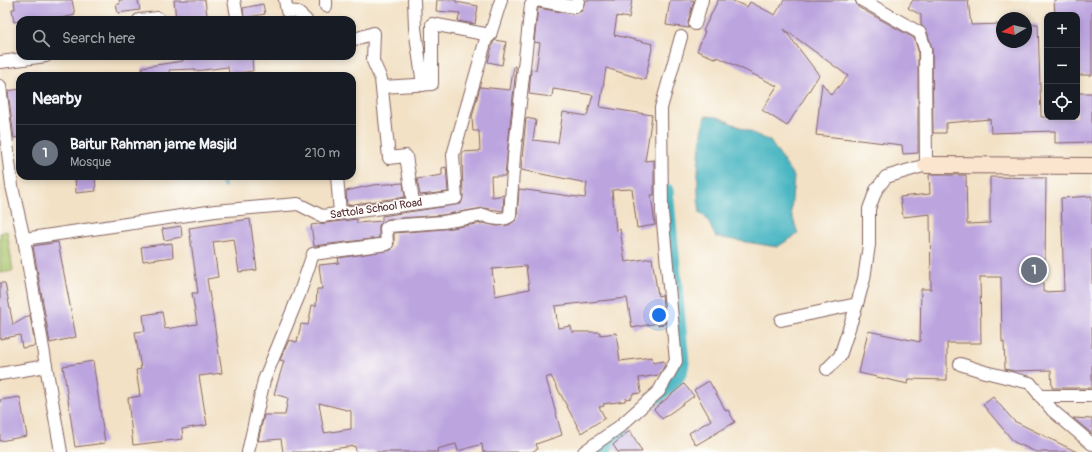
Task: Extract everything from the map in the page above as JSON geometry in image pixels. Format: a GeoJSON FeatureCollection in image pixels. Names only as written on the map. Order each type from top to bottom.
{"type":"FeatureCollection","features":[{"type":"Feature","properties":{"kind":"street"},"geometry":{"type":"LineString","coordinates":[[234,0],[237,16]]}},
{"type":"Feature","properties":{"kind":"street"},"geometry":{"type":"LineString","coordinates":[[285,0],[288,11],[297,12],[302,16]]}},
{"type":"Feature","properties":{"kind":"street"},"geometry":{"type":"LineString","coordinates":[[414,0],[415,28],[423,85]]}},
{"type":"Feature","properties":{"kind":"street","name":"Sattola School Road"},"geometry":{"type":"LineString","coordinates":[[24,239],[215,211],[298,204],[322,216],[412,202],[456,198],[453,155],[486,39],[490,35],[501,0]]}},
{"type":"Feature","properties":{"kind":"street"},"geometry":{"type":"LineString","coordinates":[[248,452],[264,380],[299,295],[313,254],[387,244],[386,228],[389,226],[443,222],[484,215],[488,218],[505,219],[510,216],[514,156],[531,5],[536,0],[574,7],[577,5],[578,0]]}},
{"type":"Feature","properties":{"kind":"street"},"geometry":{"type":"LineString","coordinates":[[695,24],[702,0]]}},
{"type":"Feature","properties":{"kind":"street"},"geometry":{"type":"LineString","coordinates":[[862,0],[920,34],[925,49],[926,165]]}},
{"type":"Feature","properties":{"kind":"street"},"geometry":{"type":"LineString","coordinates":[[382,87],[432,84],[432,24],[490,35]]}},
{"type":"Feature","properties":{"kind":"street"},"geometry":{"type":"LineString","coordinates":[[356,39],[374,32],[373,60],[381,79],[389,158],[406,156],[412,202]]}},
{"type":"Feature","properties":{"kind":"street"},"geometry":{"type":"LineString","coordinates":[[584,452],[619,427],[659,391],[676,361],[662,212],[661,108],[682,37]]}},
{"type":"Feature","properties":{"kind":"street"},"geometry":{"type":"LineString","coordinates":[[0,61],[16,59]]}},
{"type":"Feature","properties":{"kind":"street"},"geometry":{"type":"LineString","coordinates":[[0,86],[6,187],[24,239],[61,452]]}},
{"type":"Feature","properties":{"kind":"street"},"geometry":{"type":"LineString","coordinates":[[826,369],[840,356],[857,304],[864,279],[869,245],[870,209],[876,190],[886,177],[926,165],[1092,166]]}},
{"type":"Feature","properties":{"kind":"street"},"geometry":{"type":"LineString","coordinates":[[337,180],[340,213]]}},
{"type":"Feature","properties":{"kind":"street"},"geometry":{"type":"LineString","coordinates":[[781,320],[857,304]]}},
{"type":"Feature","properties":{"kind":"street"},"geometry":{"type":"LineString","coordinates":[[960,364],[1030,383],[1053,410],[1092,444]]}},
{"type":"Feature","properties":{"kind":"street"},"geometry":{"type":"LineString","coordinates":[[0,374],[46,366]]}},
{"type":"Feature","properties":{"kind":"street"},"geometry":{"type":"LineString","coordinates":[[1040,396],[1092,396]]}},
{"type":"Feature","properties":{"kind":"green space"},"geometry":{"type":"Polygon","coordinates":[[[7,231],[13,271],[0,273],[0,233],[7,231]]]}},
{"type":"Feature","properties":{"kind":"water"},"geometry":{"type":"Polygon","coordinates":[[[705,116],[718,117],[770,141],[794,177],[791,212],[798,234],[777,247],[716,237],[708,221],[700,213],[698,164],[705,116]]]}},
{"type":"Feature","properties":{"kind":"building"},"geometry":{"type":"Polygon","coordinates":[[[14,0],[72,0],[75,15],[16,16],[16,22],[14,22],[12,9],[15,9],[14,0]]]}},
{"type":"Feature","properties":{"kind":"building"},"geometry":{"type":"Polygon","coordinates":[[[119,0],[138,0],[140,10],[118,13],[116,4],[120,4],[119,0]]]}},
{"type":"Feature","properties":{"kind":"building"},"geometry":{"type":"Polygon","coordinates":[[[174,0],[205,0],[207,15],[176,16],[174,0]]]}},
{"type":"Feature","properties":{"kind":"building"},"geometry":{"type":"Polygon","coordinates":[[[437,0],[456,0],[456,2],[478,6],[475,24],[458,21],[460,13],[436,11],[437,0]]]}},
{"type":"Feature","properties":{"kind":"building"},"geometry":{"type":"Polygon","coordinates":[[[585,0],[632,0],[629,18],[617,16],[614,35],[653,44],[645,80],[606,68],[600,107],[652,115],[645,161],[654,160],[654,195],[651,195],[655,225],[637,228],[632,189],[612,190],[616,230],[620,229],[625,262],[652,258],[658,296],[662,295],[665,324],[658,325],[658,323],[632,328],[627,298],[555,306],[558,328],[571,326],[572,332],[600,332],[600,335],[616,333],[620,361],[652,357],[653,363],[664,361],[665,365],[659,375],[639,378],[641,393],[632,394],[632,398],[625,399],[625,401],[603,404],[604,406],[599,407],[605,418],[581,433],[551,376],[546,378],[562,435],[536,444],[538,449],[531,452],[483,452],[482,444],[458,451],[456,444],[437,449],[438,452],[356,452],[355,446],[309,452],[283,452],[281,439],[258,441],[264,415],[285,415],[288,398],[274,394],[284,361],[280,360],[289,340],[297,342],[301,324],[308,325],[312,305],[316,306],[317,289],[322,289],[319,265],[339,263],[338,258],[391,250],[394,244],[394,233],[444,229],[483,223],[497,226],[509,225],[516,220],[517,217],[519,189],[585,198],[587,183],[521,170],[526,118],[536,120],[533,140],[558,143],[563,112],[587,116],[593,95],[553,89],[552,97],[529,94],[531,69],[536,70],[540,43],[534,42],[538,8],[573,14],[582,11],[585,0]],[[526,266],[492,269],[495,296],[529,289],[526,266]],[[319,403],[324,433],[351,429],[351,411],[319,403]]]}},
{"type":"Feature","properties":{"kind":"building"},"geometry":{"type":"Polygon","coordinates":[[[670,0],[694,0],[688,22],[689,28],[666,25],[670,0]]]}},
{"type":"Feature","properties":{"kind":"building"},"geometry":{"type":"Polygon","coordinates":[[[718,0],[731,0],[747,7],[750,2],[775,15],[784,0],[855,0],[858,7],[914,38],[918,50],[918,153],[903,154],[902,145],[816,135],[822,83],[831,95],[848,76],[784,29],[819,75],[787,126],[762,110],[777,86],[718,57],[717,59],[697,51],[705,31],[703,31],[718,0]]]}},
{"type":"Feature","properties":{"kind":"building"},"geometry":{"type":"Polygon","coordinates":[[[913,0],[968,0],[971,25],[996,24],[996,48],[1032,48],[1032,24],[1038,24],[1041,117],[1044,117],[1044,120],[1080,120],[1080,93],[1092,93],[1092,142],[1055,143],[1055,131],[991,133],[990,119],[946,123],[946,133],[933,133],[932,49],[927,31],[921,25],[921,15],[908,8],[913,0]]]}},
{"type":"Feature","properties":{"kind":"building"},"geometry":{"type":"Polygon","coordinates":[[[1054,0],[1092,0],[1092,75],[1080,75],[1080,12],[1055,12],[1054,0]]]}},
{"type":"Feature","properties":{"kind":"building"},"geometry":{"type":"Polygon","coordinates":[[[263,4],[265,14],[244,16],[243,8],[263,4]]]}},
{"type":"Feature","properties":{"kind":"building"},"geometry":{"type":"Polygon","coordinates":[[[495,40],[506,42],[502,65],[488,62],[495,40]]]}},
{"type":"Feature","properties":{"kind":"building"},"geometry":{"type":"Polygon","coordinates":[[[252,60],[253,71],[229,72],[228,67],[195,71],[195,69],[169,70],[169,72],[143,72],[142,67],[183,61],[252,60]]]}},
{"type":"Feature","properties":{"kind":"building"},"geometry":{"type":"Polygon","coordinates":[[[514,66],[516,67],[505,176],[491,176],[492,197],[504,195],[503,211],[483,208],[442,215],[388,219],[379,225],[379,238],[314,246],[311,225],[357,219],[357,223],[382,221],[382,216],[461,204],[463,197],[462,152],[480,151],[479,131],[473,131],[472,117],[480,87],[510,90],[514,66]]]}},
{"type":"Feature","properties":{"kind":"building"},"geometry":{"type":"Polygon","coordinates":[[[16,90],[16,138],[14,138],[8,91],[16,90]]]}},
{"type":"Feature","properties":{"kind":"building"},"geometry":{"type":"Polygon","coordinates":[[[446,167],[448,192],[420,195],[417,179],[442,175],[442,168],[446,167]]]}},
{"type":"Feature","properties":{"kind":"building"},"geometry":{"type":"Polygon","coordinates":[[[929,175],[966,175],[967,224],[990,223],[990,177],[1046,178],[1045,262],[1029,262],[1029,283],[1043,283],[1043,292],[1064,291],[1061,198],[1092,196],[1092,388],[1052,388],[1051,370],[1014,371],[1005,369],[1004,342],[1002,342],[1001,277],[980,277],[981,343],[947,343],[947,380],[909,379],[908,384],[859,373],[868,331],[920,342],[921,289],[931,289],[930,214],[903,217],[900,197],[930,194],[929,175]]]}},
{"type":"Feature","properties":{"kind":"building"},"geometry":{"type":"Polygon","coordinates":[[[75,180],[95,180],[96,191],[76,193],[75,180]]]}},
{"type":"Feature","properties":{"kind":"building"},"geometry":{"type":"Polygon","coordinates":[[[403,183],[405,197],[347,205],[346,191],[373,185],[403,183]]]}},
{"type":"Feature","properties":{"kind":"building"},"geometry":{"type":"Polygon","coordinates":[[[250,219],[257,270],[239,272],[234,239],[213,242],[218,277],[207,279],[222,373],[199,376],[207,425],[182,429],[183,439],[133,445],[128,398],[140,396],[136,370],[141,369],[135,332],[145,331],[143,315],[162,312],[165,329],[197,324],[192,293],[198,293],[189,228],[250,219]]]}},
{"type":"Feature","properties":{"kind":"building"},"geometry":{"type":"Polygon","coordinates":[[[181,226],[182,237],[164,240],[162,229],[181,226]]]}},
{"type":"Feature","properties":{"kind":"building"},"geometry":{"type":"Polygon","coordinates":[[[58,242],[76,337],[50,343],[33,246],[58,242]]]}},
{"type":"Feature","properties":{"kind":"building"},"geometry":{"type":"Polygon","coordinates":[[[172,243],[173,257],[143,261],[141,247],[172,243]]]}},
{"type":"Feature","properties":{"kind":"building"},"geometry":{"type":"Polygon","coordinates":[[[0,283],[5,283],[13,325],[30,315],[35,346],[22,348],[20,335],[0,339],[0,283]]]}},
{"type":"Feature","properties":{"kind":"building"},"geometry":{"type":"Polygon","coordinates":[[[93,361],[105,443],[75,447],[63,366],[93,361]]]}},
{"type":"Feature","properties":{"kind":"building"},"geometry":{"type":"Polygon","coordinates":[[[709,381],[726,411],[728,410],[735,422],[696,445],[689,433],[711,420],[694,390],[709,381]]]}},
{"type":"Feature","properties":{"kind":"building"},"geometry":{"type":"Polygon","coordinates":[[[684,384],[694,396],[662,419],[654,409],[684,384]]]}},
{"type":"Feature","properties":{"kind":"building"},"geometry":{"type":"Polygon","coordinates":[[[20,397],[27,436],[0,441],[0,400],[20,397]]]}},
{"type":"Feature","properties":{"kind":"building"},"geometry":{"type":"Polygon","coordinates":[[[993,397],[1014,421],[1077,452],[1036,452],[1014,442],[983,405],[993,397]]]}},
{"type":"Feature","properties":{"kind":"building"},"geometry":{"type":"Polygon","coordinates":[[[1073,418],[1092,419],[1092,434],[1073,418]]]}},
{"type":"Feature","properties":{"kind":"building"},"geometry":{"type":"Polygon","coordinates":[[[630,430],[642,452],[618,452],[613,445],[630,430]]]}},
{"type":"Feature","properties":{"kind":"waterway"},"geometry":{"type":"LineString","coordinates":[[223,180],[224,186]]}},
{"type":"Feature","properties":{"kind":"waterway"},"geometry":{"type":"LineString","coordinates":[[656,398],[674,383],[680,374],[683,362],[667,190]]}},
{"type":"Feature","properties":{"kind":"waterway"},"geometry":{"type":"LineString","coordinates":[[603,452],[612,439],[624,427]]}},
{"type":"Feature","properties":{"kind":"place","name":"Baitur Rahman jame Masjid"},"geometry":{"type":"Point","coordinates":[1034,270]}}]}
